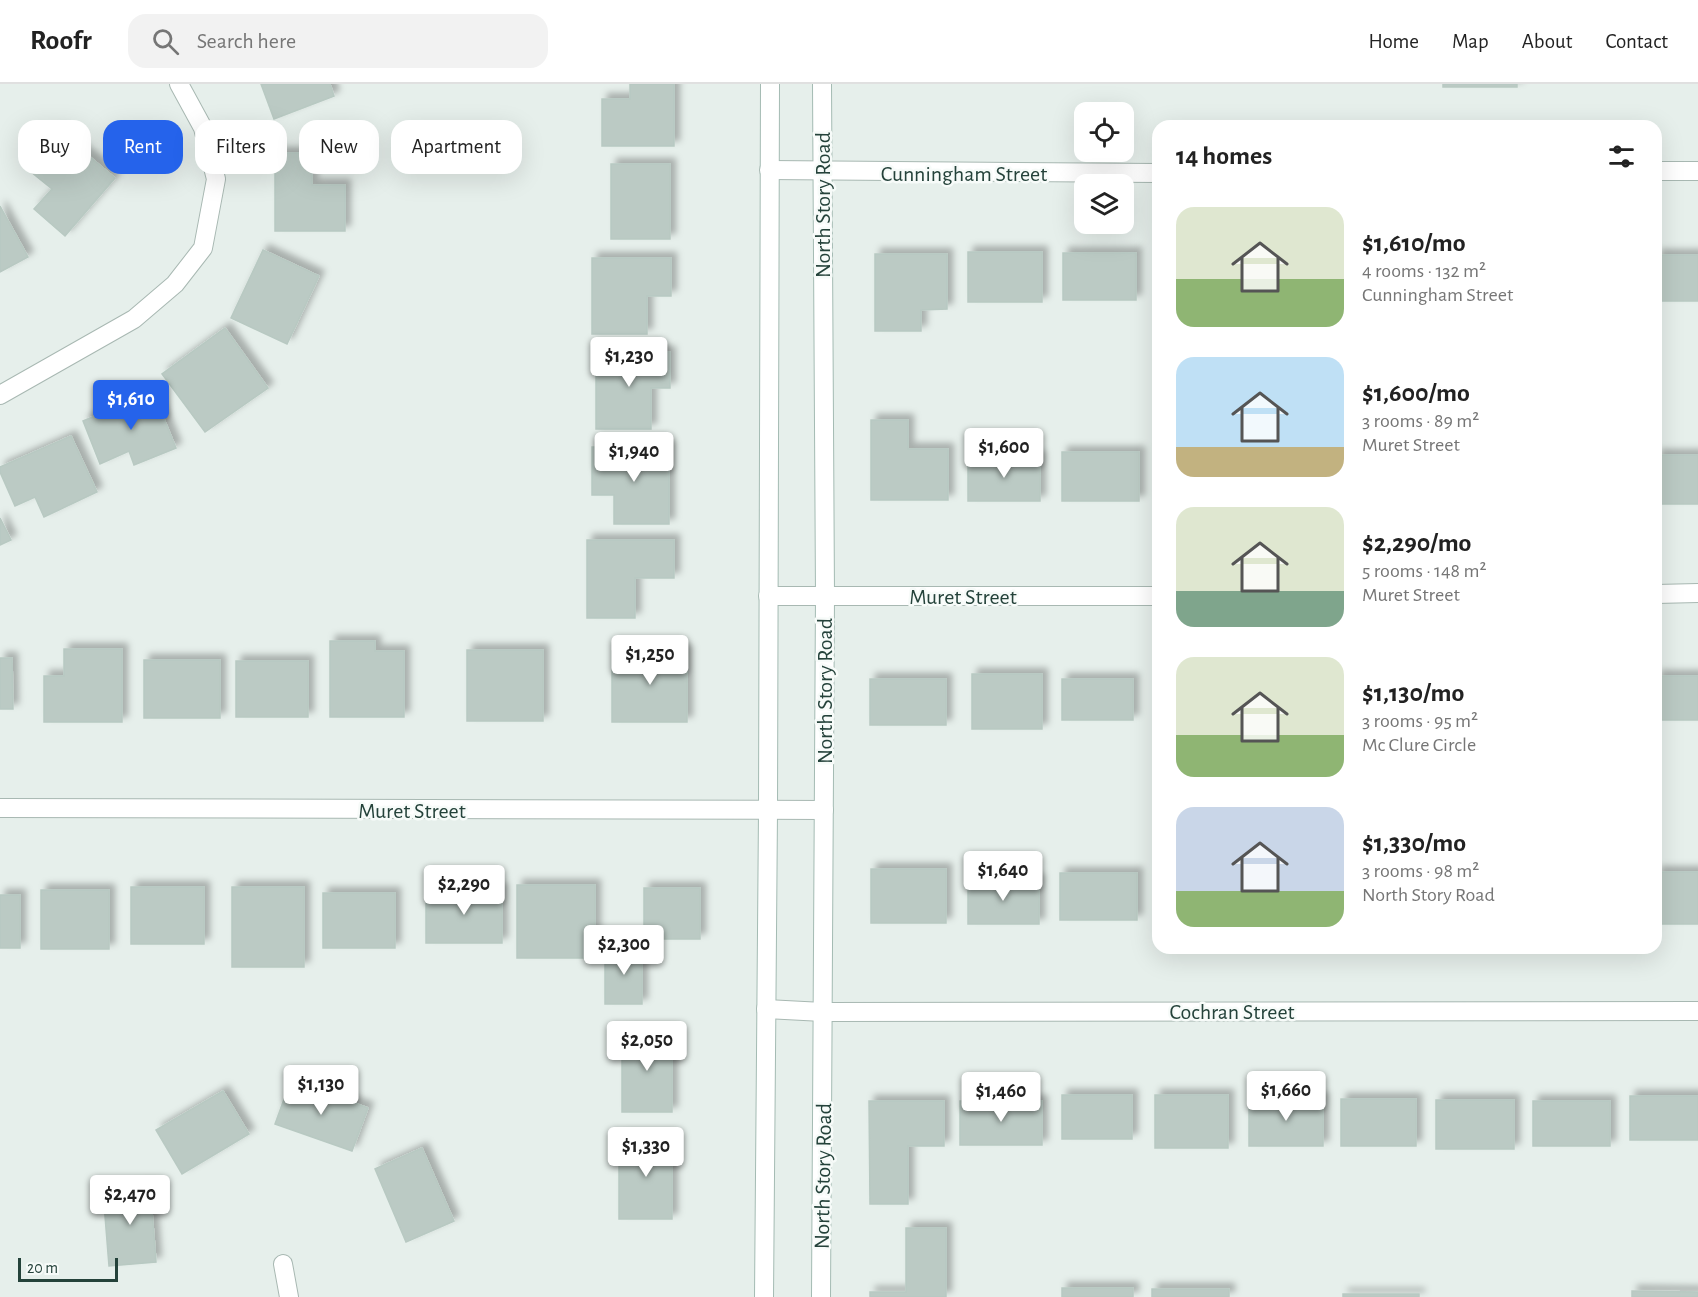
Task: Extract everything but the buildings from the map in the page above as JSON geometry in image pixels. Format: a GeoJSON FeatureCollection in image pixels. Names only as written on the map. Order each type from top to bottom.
{"type":"FeatureCollection","features":[{"type":"Feature","properties":{"kind":"street"},"geometry":{"type":"LineString","coordinates":[[0,395],[134,319],[175,284],[203,248],[216,179],[203,128],[179,84]]}},
{"type":"Feature","properties":{"kind":"street"},"geometry":{"type":"LineString","coordinates":[[764,1297],[770,84]]}},
{"type":"Feature","properties":{"kind":"street","name":"North Story Road"},"geometry":{"type":"LineString","coordinates":[[821,1297],[825,596],[822,84]]}},
{"type":"Feature","properties":{"kind":"street","name":"Cunningham Street"},"geometry":{"type":"LineString","coordinates":[[769,170],[1152,173]]}},
{"type":"Feature","properties":{"kind":"street"},"geometry":{"type":"LineString","coordinates":[[1662,171],[1698,171]]}},
{"type":"Feature","properties":{"kind":"street"},"geometry":{"type":"LineString","coordinates":[[1662,594],[1698,593]]}},
{"type":"Feature","properties":{"kind":"street","name":"Muret Street"},"geometry":{"type":"LineString","coordinates":[[768,596],[1152,596]]}},
{"type":"Feature","properties":{"kind":"street","name":"Muret Street"},"geometry":{"type":"LineString","coordinates":[[0,808],[824,810]]}},
{"type":"Feature","properties":{"kind":"street","name":"Cochran Street"},"geometry":{"type":"LineString","coordinates":[[766,1009],[823,1012],[1698,1011]]}},
{"type":"Feature","properties":{"kind":"street"},"geometry":{"type":"LineString","coordinates":[[283,1264],[289,1297]]}}]}
